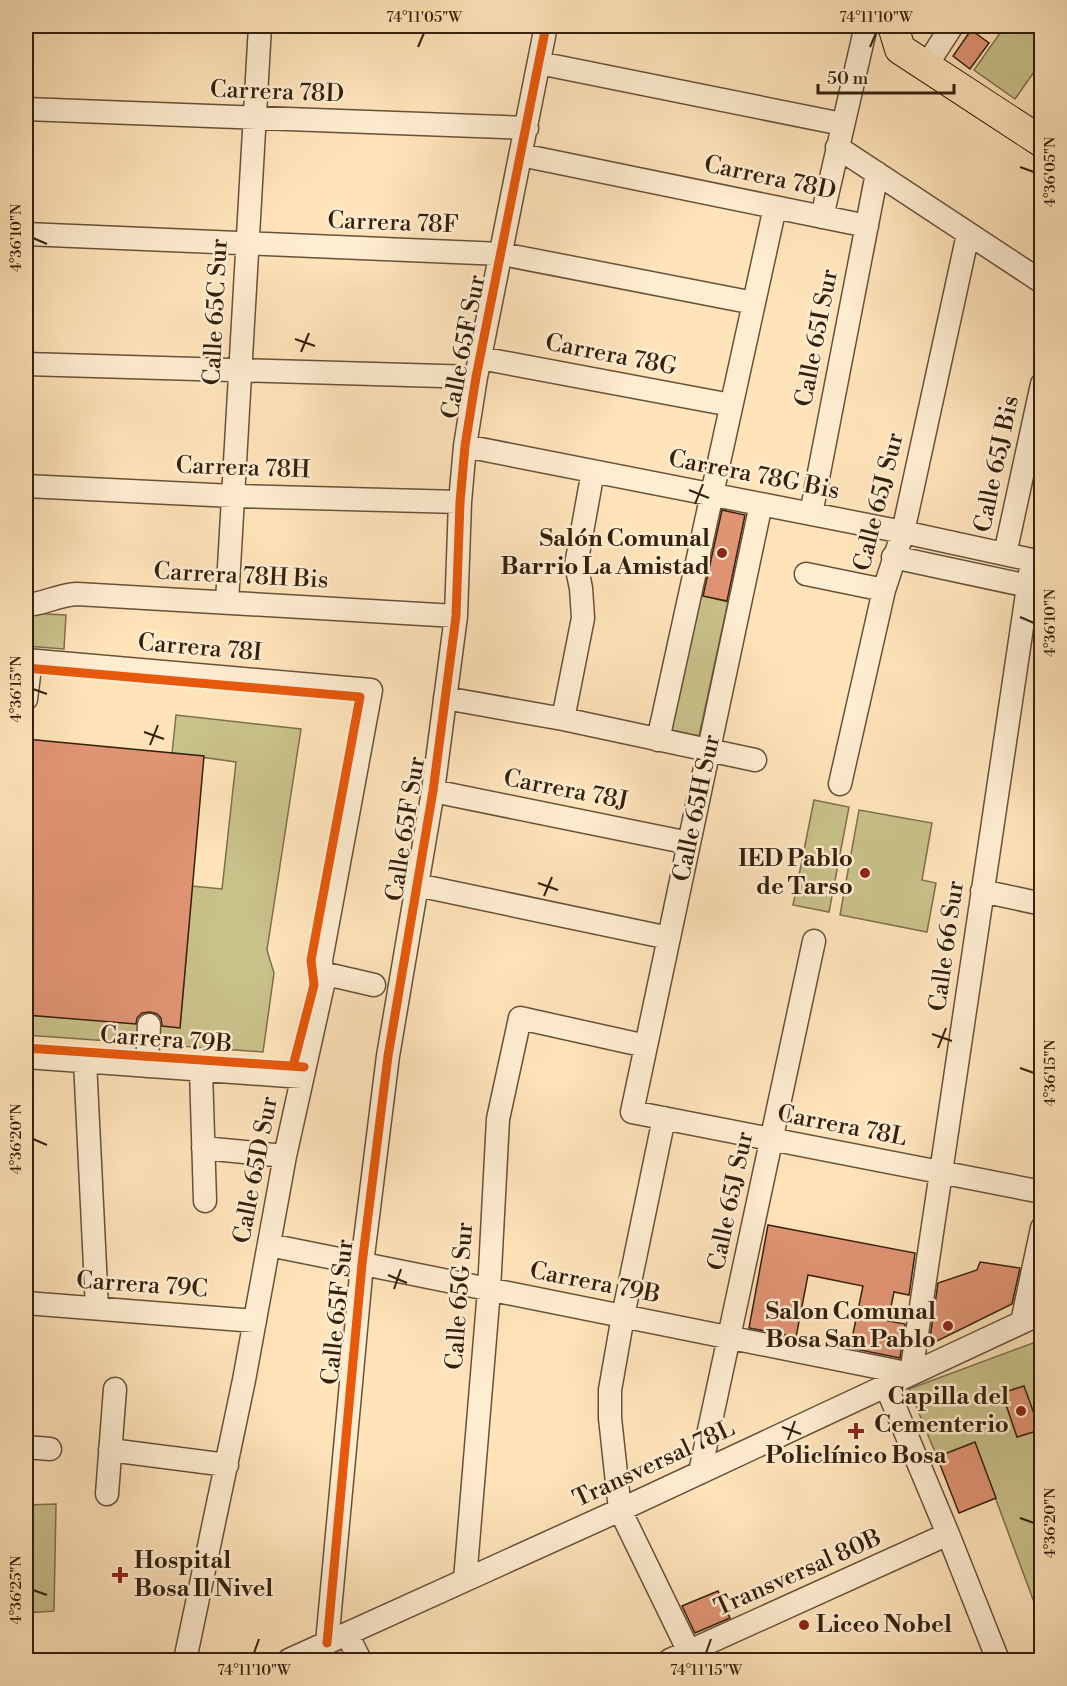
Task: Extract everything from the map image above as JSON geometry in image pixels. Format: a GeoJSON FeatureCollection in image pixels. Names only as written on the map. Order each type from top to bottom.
{"type":"FeatureCollection","features":[{"type":"Feature","properties":{"kind":"main road"},"geometry":{"type":"LineString","coordinates":[[896,37],[926,66],[1041,142]]}},
{"type":"Feature","properties":{"kind":"street","name":"Calle 65C Sur"},"geometry":{"type":"LineString","coordinates":[[227,602],[260,26]]}},
{"type":"Feature","properties":{"kind":"street","name":"Calle 65F Sur"},"geometry":{"type":"LineString","coordinates":[[337,1638],[362,1264],[388,1056],[432,791],[456,616],[460,502],[465,446],[478,368],[546,26]]}},
{"type":"Feature","properties":{"kind":"street"},"geometry":{"type":"LineString","coordinates":[[822,217],[866,26]]}},
{"type":"Feature","properties":{"kind":"street"},"geometry":{"type":"LineString","coordinates":[[926,66],[952,26]]}},
{"type":"Feature","properties":{"kind":"street"},"geometry":{"type":"LineString","coordinates":[[539,63],[842,124]]}},
{"type":"Feature","properties":{"kind":"street","name":"Carrera 78D"},"geometry":{"type":"LineString","coordinates":[[26,109],[527,128]]}},
{"type":"Feature","properties":{"kind":"street","name":"Carrera 78D"},"geometry":{"type":"LineString","coordinates":[[837,147],[1041,282]]}},
{"type":"Feature","properties":{"kind":"street","name":"Carrera 78D"},"geometry":{"type":"LineString","coordinates":[[521,155],[867,226]]}},
{"type":"Feature","properties":{"kind":"street","name":"Calle 65I Sur"},"geometry":{"type":"LineString","coordinates":[[811,514],[877,173]]}},
{"type":"Feature","properties":{"kind":"street"},"geometry":{"type":"LineString","coordinates":[[658,740],[775,207]]}},
{"type":"Feature","properties":{"kind":"street","name":"Carrera 78F"},"geometry":{"type":"LineString","coordinates":[[26,234],[502,254],[754,303]]}},
{"type":"Feature","properties":{"kind":"street","name":"Calle 65J Sur"},"geometry":{"type":"LineString","coordinates":[[840,784],[884,590],[903,532],[968,234]]}},
{"type":"Feature","properties":{"kind":"street","name":"Carrera 78G"},"geometry":{"type":"LineString","coordinates":[[26,364],[240,370],[478,368],[731,405]]}},
{"type":"Feature","properties":{"kind":"street","name":"Calle 65J Bis"},"geometry":{"type":"LineString","coordinates":[[1005,554],[1041,384]]}},
{"type":"Feature","properties":{"kind":"street","name":"Carrera 78G Bis"},"geometry":{"type":"LineString","coordinates":[[465,446],[903,532],[1032,560]]}},
{"type":"Feature","properties":{"kind":"street"},"geometry":{"type":"LineString","coordinates":[[563,719],[583,618],[581,588],[576,565],[593,471]]}},
{"type":"Feature","properties":{"kind":"street","name":"Carrera 78H"},"geometry":{"type":"LineString","coordinates":[[26,486],[233,496],[460,502]]}},
{"type":"Feature","properties":{"kind":"street","name":"Calle 65H Sur"},"geometry":{"type":"LineString","coordinates":[[632,1112],[761,504]]}},
{"type":"Feature","properties":{"kind":"street"},"geometry":{"type":"LineString","coordinates":[[893,557],[1028,586]]}},
{"type":"Feature","properties":{"kind":"street","name":"Calle 66 Sur"},"geometry":{"type":"LineString","coordinates":[[911,1374],[982,891],[1033,612],[1028,586],[1032,560]]}},
{"type":"Feature","properties":{"kind":"street"},"geometry":{"type":"LineString","coordinates":[[806,574],[884,590]]}},
{"type":"Feature","properties":{"kind":"street","name":"Carrera 78H Bis"},"geometry":{"type":"LineString","coordinates":[[26,605],[41,603],[62,594],[76,594],[456,616]]}},
{"type":"Feature","properties":{"kind":"street"},"geometry":{"type":"LineString","coordinates":[[26,699],[28,660]]}},
{"type":"Feature","properties":{"kind":"street","name":"Carrera 78I"},"geometry":{"type":"LineString","coordinates":[[28,660],[371,690]]}},
{"type":"Feature","properties":{"kind":"street","name":"Calle 65D Sur"},"geometry":{"type":"LineString","coordinates":[[185,1660],[227,1464],[285,1156],[323,985],[321,960],[371,690]]}},
{"type":"Feature","properties":{"kind":"street"},"geometry":{"type":"LineString","coordinates":[[445,698],[563,719],[755,760]]}},
{"type":"Feature","properties":{"kind":"street","name":"Carrera 78J"},"geometry":{"type":"LineString","coordinates":[[432,791],[689,843]]}},
{"type":"Feature","properties":{"kind":"street"},"geometry":{"type":"LineString","coordinates":[[417,885],[669,938]]}},
{"type":"Feature","properties":{"kind":"street"},"geometry":{"type":"LineString","coordinates":[[982,891],[1041,904]]}},
{"type":"Feature","properties":{"kind":"street","name":"Calle 65J Sur"},"geometry":{"type":"LineString","coordinates":[[700,1472],[814,941]]}},
{"type":"Feature","properties":{"kind":"street"},"geometry":{"type":"LineString","coordinates":[[322,973],[374,985]]}},
{"type":"Feature","properties":{"kind":"street","name":"Calle 65G Sur"},"geometry":{"type":"LineString","coordinates":[[465,1580],[489,1290],[498,1119],[520,1017],[646,1046]]}},
{"type":"Feature","properties":{"kind":"street"},"geometry":{"type":"LineString","coordinates":[[147,1066],[149,1025]]}},
{"type":"Feature","properties":{"kind":"street","name":"Carrera 79B"},"geometry":{"type":"LineString","coordinates":[[26,1057],[302,1077]]}},
{"type":"Feature","properties":{"kind":"street"},"geometry":{"type":"LineString","coordinates":[[85,1061],[97,1308]]}},
{"type":"Feature","properties":{"kind":"street"},"geometry":{"type":"LineString","coordinates":[[201,1070],[205,1201]]}},
{"type":"Feature","properties":{"kind":"street","name":"Carrera 78L"},"geometry":{"type":"LineString","coordinates":[[632,1112],[1041,1192]]}},
{"type":"Feature","properties":{"kind":"street"},"geometry":{"type":"LineString","coordinates":[[664,1118],[623,1317],[610,1390],[610,1418],[620,1510],[684,1658]]}},
{"type":"Feature","properties":{"kind":"street"},"geometry":{"type":"LineString","coordinates":[[203,1148],[285,1156]]}},
{"type":"Feature","properties":{"kind":"street"},"geometry":{"type":"LineString","coordinates":[[1032,1317],[1041,1228]]}},
{"type":"Feature","properties":{"kind":"street","name":"Carrera 79B"},"geometry":{"type":"LineString","coordinates":[[269,1245],[911,1374]]}},
{"type":"Feature","properties":{"kind":"street","name":"Carrera 79C"},"geometry":{"type":"LineString","coordinates":[[26,1303],[255,1321]]}},
{"type":"Feature","properties":{"kind":"street","name":"Transversal 78L"},"geometry":{"type":"LineString","coordinates":[[289,1660],[620,1510],[1032,1317]]}},
{"type":"Feature","properties":{"kind":"street"},"geometry":{"type":"LineString","coordinates":[[886,1386],[998,1660]]}},
{"type":"Feature","properties":{"kind":"street"},"geometry":{"type":"LineString","coordinates":[[107,1494],[115,1389]]}},
{"type":"Feature","properties":{"kind":"street"},"geometry":{"type":"LineString","coordinates":[[26,1448],[50,1449]]}},
{"type":"Feature","properties":{"kind":"street"},"geometry":{"type":"LineString","coordinates":[[110,1450],[227,1464]]}},
{"type":"Feature","properties":{"kind":"street","name":"Transversal 80B"},"geometry":{"type":"LineString","coordinates":[[684,1658],[948,1534]]}},
{"type":"Feature","properties":{"kind":"street"},"geometry":{"type":"LineString","coordinates":[[337,1638],[360,1660]]}},
{"type":"Feature","properties":{"kind":"shaded area"},"geometry":{"type":"Polygon","coordinates":[[[1005,26],[1041,26],[1041,62],[1015,99],[974,70],[1005,26]]]}},
{"type":"Feature","properties":{"kind":"shaded area"},"geometry":{"type":"Polygon","coordinates":[[[696,594],[728,602],[699,736],[667,729],[696,594]]]}},
{"type":"Feature","properties":{"kind":"shaded area"},"geometry":{"type":"Polygon","coordinates":[[[26,613],[66,615],[64,649],[26,646],[26,613]]]}},
{"type":"Feature","properties":{"kind":"shaded area"},"geometry":{"type":"Polygon","coordinates":[[[176,715],[301,729],[267,950],[274,973],[263,1052],[26,1035],[26,1015],[180,1027],[192,886],[222,889],[236,762],[172,753],[176,715]]]}},
{"type":"Feature","properties":{"kind":"shaded area"},"geometry":{"type":"Polygon","coordinates":[[[814,800],[849,807],[829,912],[793,905],[814,800]]]}},
{"type":"Feature","properties":{"kind":"shaded area"},"geometry":{"type":"Polygon","coordinates":[[[859,810],[932,823],[922,880],[936,883],[927,932],[840,915],[859,810]]]}},
{"type":"Feature","properties":{"kind":"shaded area"},"geometry":{"type":"Polygon","coordinates":[[[1041,1340],[1041,1621],[975,1443],[937,1457],[909,1389],[1041,1340]]]}},
{"type":"Feature","properties":{"kind":"shaded area"},"geometry":{"type":"Polygon","coordinates":[[[56,1504],[54,1611],[26,1613],[26,1505],[56,1504]]]}},
{"type":"Feature","properties":{"kind":"building"},"geometry":{"type":"Polygon","coordinates":[[[971,30],[989,43],[970,69],[953,56],[971,30]]]}},
{"type":"Feature","properties":{"kind":"building","name":"Salón Comunal Barrio La Amistad"},"geometry":{"type":"Polygon","coordinates":[[[722,510],[745,515],[727,601],[703,596],[722,510]]]}},
{"type":"Feature","properties":{"kind":"building"},"geometry":{"type":"Polygon","coordinates":[[[26,739],[204,756],[180,1028],[162,1026],[161,1018],[150,1012],[142,1013],[137,1018],[136,1024],[26,1015],[26,739]]]}},
{"type":"Feature","properties":{"kind":"building"},"geometry":{"type":"Polygon","coordinates":[[[768,1225],[915,1253],[909,1295],[894,1292],[888,1321],[905,1324],[900,1358],[850,1348],[863,1286],[808,1275],[796,1337],[749,1328],[768,1225]]]}},
{"type":"Feature","properties":{"kind":"building","name":"Salon Comunal Bosa San Pablo"},"geometry":{"type":"Polygon","coordinates":[[[980,1262],[1020,1268],[1012,1304],[929,1345],[938,1283],[977,1270],[980,1262]]]}},
{"type":"Feature","properties":{"kind":"building","name":"Capilla del Cementerio"},"geometry":{"type":"Polygon","coordinates":[[[1024,1386],[1040,1430],[1017,1437],[1002,1393],[1024,1386]]]}},
{"type":"Feature","properties":{"kind":"building"},"geometry":{"type":"Polygon","coordinates":[[[975,1442],[996,1498],[959,1513],[937,1457],[975,1442]]]}},
{"type":"Feature","properties":{"kind":"building"},"geometry":{"type":"Polygon","coordinates":[[[718,1591],[730,1618],[695,1633],[682,1606],[718,1591]]]}},
{"type":"Feature","properties":{"kind":"cycle path"},"geometry":{"type":"LineString","coordinates":[[327,1643],[362,1264],[388,1056],[433,791],[456,616],[460,502],[465,446],[476,377],[546,26]]}},
{"type":"Feature","properties":{"kind":"cycle path"},"geometry":{"type":"LineString","coordinates":[[26,668],[360,697],[311,960],[314,985],[293,1066]]}},
{"type":"Feature","properties":{"kind":"cycle path"},"geometry":{"type":"LineString","coordinates":[[26,1048],[304,1067]]}},
{"type":"Feature","properties":{"kind":"place","name":"Salón Comunal Barrio La Amistad"},"geometry":{"type":"Point","coordinates":[722,553]}},
{"type":"Feature","properties":{"kind":"place","name":"IED Pablo de Tarso"},"geometry":{"type":"Point","coordinates":[865,873]}},
{"type":"Feature","properties":{"kind":"place","name":"Salon Comunal Bosa San Pablo"},"geometry":{"type":"Point","coordinates":[948,1326]}},
{"type":"Feature","properties":{"kind":"place","name":"Capilla del Cementerio"},"geometry":{"type":"Point","coordinates":[1021,1411]}},
{"type":"Feature","properties":{"kind":"place","name":"Policlínico Bosa"},"geometry":{"type":"Point","coordinates":[856,1431]}},
{"type":"Feature","properties":{"kind":"place","name":"Hospital Bosa Il Nivel"},"geometry":{"type":"Point","coordinates":[120,1575]}},
{"type":"Feature","properties":{"kind":"place","name":"Liceo Nobel"},"geometry":{"type":"Point","coordinates":[804,1625]}}]}
